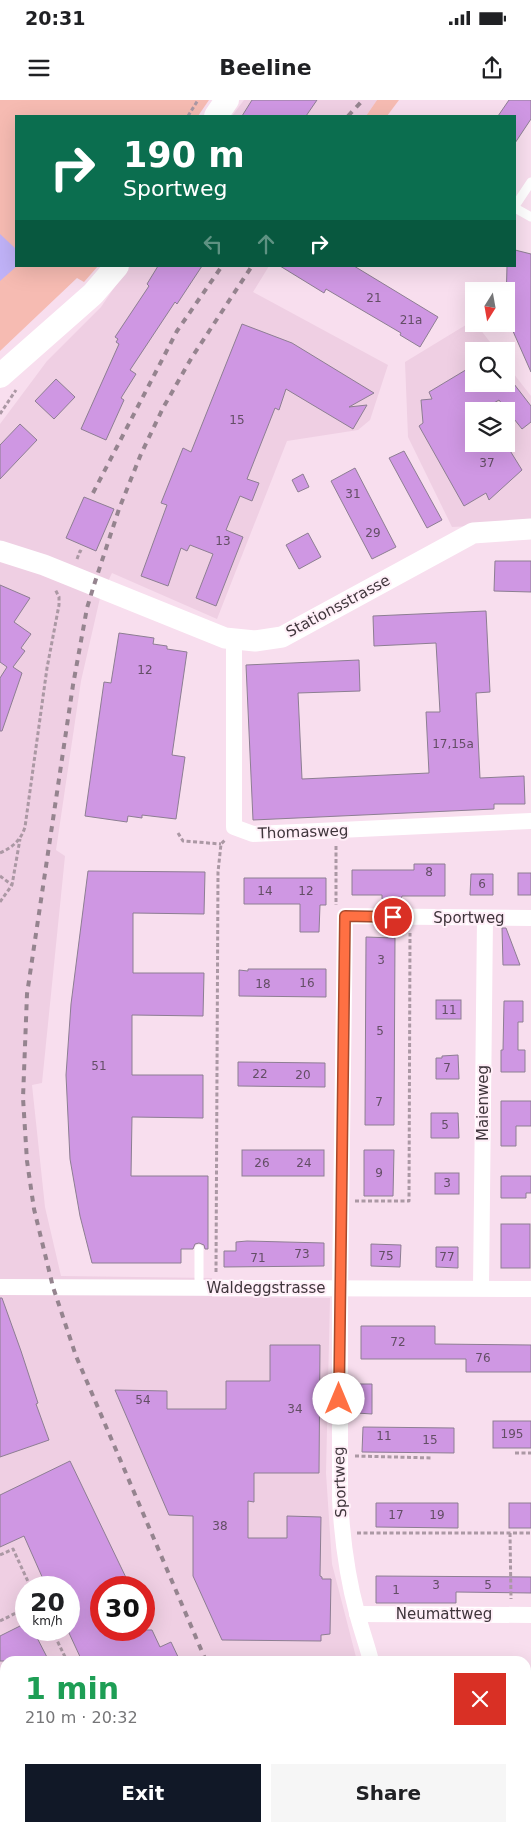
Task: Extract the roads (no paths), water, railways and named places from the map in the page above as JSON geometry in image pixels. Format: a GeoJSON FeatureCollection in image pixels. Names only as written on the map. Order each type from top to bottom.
{"type":"FeatureCollection","features":[{"type":"Feature","properties":{"kind":"main road"},"geometry":{"type":"LineString","coordinates":[[217,115],[227,100]]}},
{"type":"Feature","properties":{"kind":"main road"},"geometry":{"type":"LineString","coordinates":[[1,386],[93,294],[116,267]]}},
{"type":"Feature","properties":{"kind":"street","name":"Stationsstrasse"},"geometry":{"type":"LineString","coordinates":[[0,551],[61,572],[234,640],[255,641],[282,637],[473,533],[531,529]]}},
{"type":"Feature","properties":{"kind":"street","name":"Thomasweg"},"geometry":{"type":"LineString","coordinates":[[234,640],[234,827],[253,834],[531,821]]}},
{"type":"Feature","properties":{"kind":"street","name":"Sportweg"},"geometry":{"type":"LineString","coordinates":[[370,1656],[357,1614],[342,1533],[339,1455],[345,916],[531,918]]}},
{"type":"Feature","properties":{"kind":"street","name":"Maienweg"},"geometry":{"type":"LineString","coordinates":[[482,1288],[484,918]]}},
{"type":"Feature","properties":{"kind":"street","name":"Waldeggstrasse"},"geometry":{"type":"LineString","coordinates":[[0,1287],[531,1289]]}},
{"type":"Feature","properties":{"kind":"street","name":"Neumattweg"},"geometry":{"type":"LineString","coordinates":[[357,1614],[531,1615]]}},
{"type":"Feature","properties":{"kind":"lane"},"geometry":{"type":"LineString","coordinates":[[516,205],[531,182]]}},
{"type":"Feature","properties":{"kind":"lane"},"geometry":{"type":"LineString","coordinates":[[516,208],[531,217]]}},
{"type":"Feature","properties":{"kind":"lane"},"geometry":{"type":"LineString","coordinates":[[199,1249],[199,1287]]}},
{"type":"Feature","properties":{"kind":"railway"},"geometry":{"type":"LineString","coordinates":[[349,115],[363,100]]}},
{"type":"Feature","properties":{"kind":"railway"},"geometry":{"type":"LineString","coordinates":[[93,493],[177,331],[221,267]]}},
{"type":"Feature","properties":{"kind":"railway"},"geometry":{"type":"LineString","coordinates":[[204,1656],[76,1356],[53,1287],[34,1209],[27,1161],[23,1098],[27,994],[73,685],[87,608],[119,509],[141,454],[163,408],[192,357],[251,267]]}}]}
